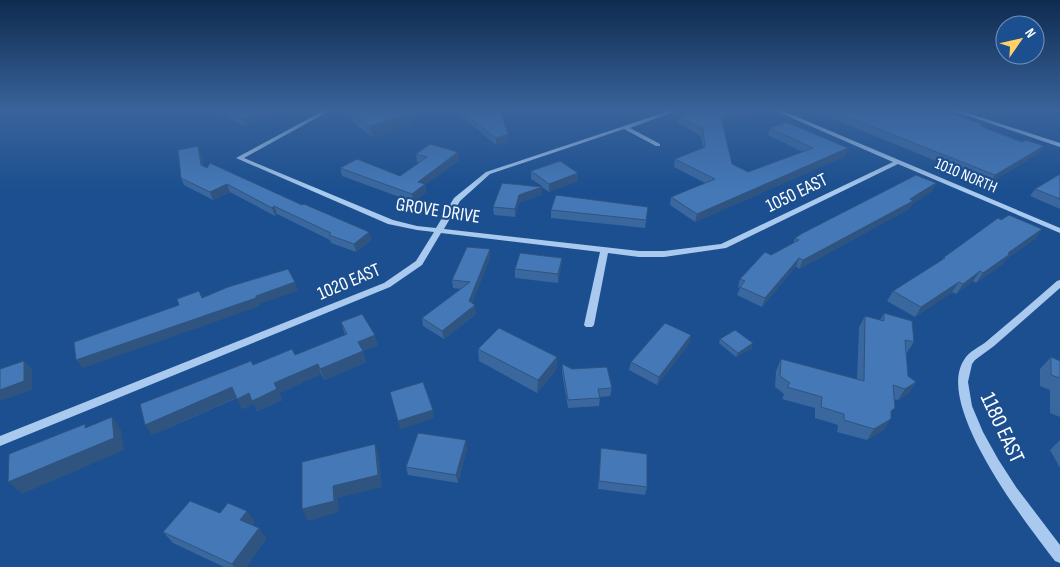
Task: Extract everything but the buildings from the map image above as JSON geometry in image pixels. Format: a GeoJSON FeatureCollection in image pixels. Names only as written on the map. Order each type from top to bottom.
{"type":"FeatureCollection","features":[{"type":"Feature","properties":{"kind":"street","name":"GROVE DRIVE"},"geometry":{"type":"LineString","coordinates":[[277,137],[239,158],[391,222],[439,231],[605,250],[664,254],[710,250]]}},
{"type":"Feature","properties":{"kind":"street","name":"1020 EAST"},"geometry":{"type":"LineString","coordinates":[[0,441],[387,285],[419,263],[457,200],[488,173],[593,137]]}},
{"type":"Feature","properties":{"kind":"street"},"geometry":{"type":"LineString","coordinates":[[644,137],[658,145]]}},
{"type":"Feature","properties":{"kind":"street","name":"1010 NORTH"},"geometry":{"type":"LineString","coordinates":[[841,137],[1060,231]]}},
{"type":"Feature","properties":{"kind":"street"},"geometry":{"type":"LineString","coordinates":[[1037,137],[1057,144],[1060,149]]}},
{"type":"Feature","properties":{"kind":"street","name":"1050 EAST"},"geometry":{"type":"LineString","coordinates":[[710,250],[734,242],[898,162]]}},
{"type":"Feature","properties":{"kind":"street"},"geometry":{"type":"LineString","coordinates":[[589,325],[605,250]]}},
{"type":"Feature","properties":{"kind":"street","name":"1180 EAST"},"geometry":{"type":"LineString","coordinates":[[1060,283],[967,363],[962,389],[968,409],[991,459],[1016,499],[1060,556]]}}]}
